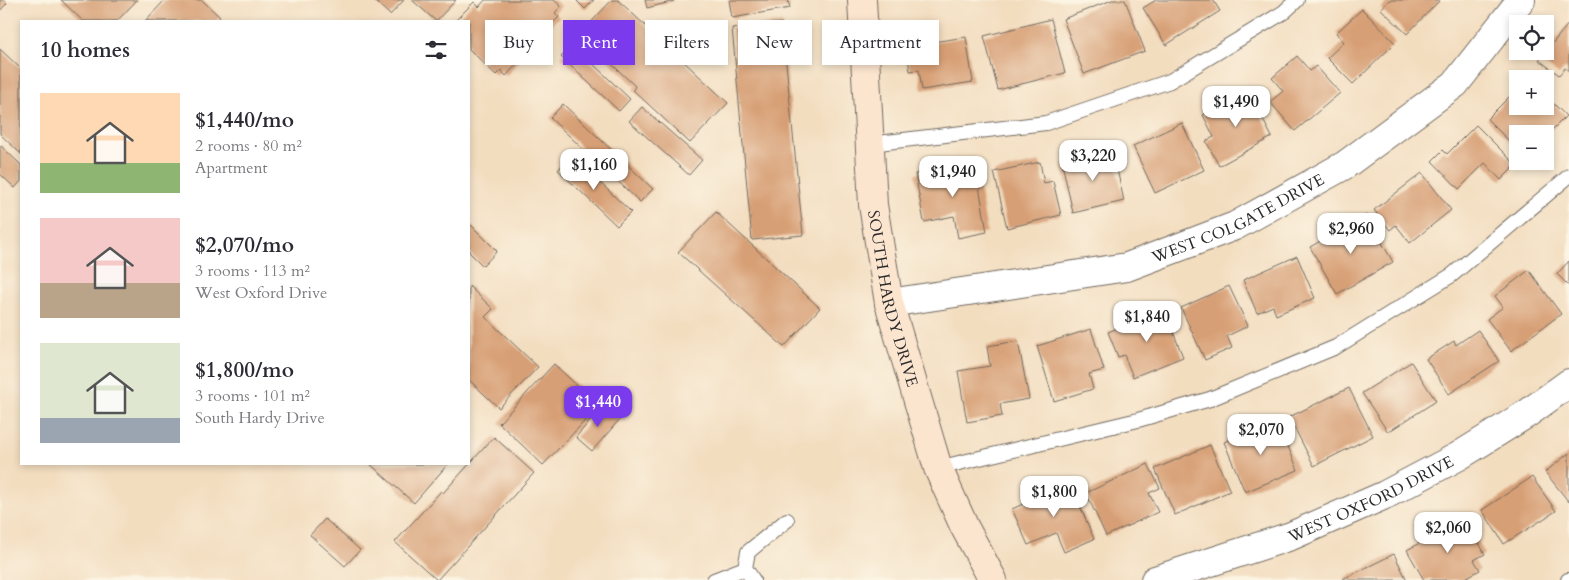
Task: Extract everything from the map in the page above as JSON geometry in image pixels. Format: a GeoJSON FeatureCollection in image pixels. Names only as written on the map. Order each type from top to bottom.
{"type":"FeatureCollection","features":[{"type":"Feature","properties":{"kind":"street","name":"SOUTH HARDY DRIVE"},"geometry":{"type":"LineString","coordinates":[[862,0],[873,206],[888,303],[938,468],[964,526],[993,580]]}},
{"type":"Feature","properties":{"kind":"street","name":"WEST COLGATE DRIVE"},"geometry":{"type":"LineString","coordinates":[[888,303],[1127,267],[1235,226],[1345,165],[1455,84],[1522,0]]}},
{"type":"Feature","properties":{"kind":"street","name":"WEST OXFORD DRIVE"},"geometry":{"type":"LineString","coordinates":[[1155,580],[1291,536],[1385,495],[1459,456],[1528,413],[1569,383]]}},
{"type":"Feature","properties":{"kind":"lane"},"geometry":{"type":"LineString","coordinates":[[870,144],[1046,123],[1170,81],[1284,12],[1297,0]]}},
{"type":"Feature","properties":{"kind":"lane"},"geometry":{"type":"LineString","coordinates":[[938,468],[1138,420],[1210,399],[1336,347],[1452,275],[1569,176]]}},
{"type":"Feature","properties":{"kind":"lane"},"geometry":{"type":"LineString","coordinates":[[753,580],[745,568],[748,552],[787,520]]}},
{"type":"Feature","properties":{"kind":"lane"},"geometry":{"type":"LineString","coordinates":[[714,580],[745,568]]}},
{"type":"Feature","properties":{"kind":"building"},"geometry":{"type":"Polygon","coordinates":[[[0,0],[4,0],[7,3],[0,11],[0,0]]]}},
{"type":"Feature","properties":{"kind":"building"},"geometry":{"type":"Polygon","coordinates":[[[61,0],[137,0],[118,20],[82,20],[61,0]]]}},
{"type":"Feature","properties":{"kind":"building"},"geometry":{"type":"Polygon","coordinates":[[[165,0],[202,0],[220,17],[217,20],[146,20],[165,0]]]}},
{"type":"Feature","properties":{"kind":"building"},"geometry":{"type":"Polygon","coordinates":[[[374,0],[404,0],[390,15],[374,0]]]}},
{"type":"Feature","properties":{"kind":"building"},"geometry":{"type":"Polygon","coordinates":[[[412,0],[456,0],[435,20],[412,0]]]}},
{"type":"Feature","properties":{"kind":"building"},"geometry":{"type":"Polygon","coordinates":[[[485,0],[554,0],[561,6],[555,13],[559,17],[553,23],[553,20],[485,20],[485,64],[470,50],[470,20],[456,20],[474,2],[479,7],[485,0]]]}},
{"type":"Feature","properties":{"kind":"building"},"geometry":{"type":"Polygon","coordinates":[[[576,0],[594,0],[585,9],[576,0]]]}},
{"type":"Feature","properties":{"kind":"building"},"geometry":{"type":"Polygon","coordinates":[[[612,0],[618,0],[645,25],[645,65],[687,65],[728,103],[690,143],[633,90],[635,86],[613,65],[635,65],[635,20],[593,20],[612,0]]]}},
{"type":"Feature","properties":{"kind":"building"},"geometry":{"type":"Polygon","coordinates":[[[645,0],[673,0],[674,1],[647,8],[645,0]]]}},
{"type":"Feature","properties":{"kind":"building"},"geometry":{"type":"Polygon","coordinates":[[[729,0],[788,0],[790,8],[732,18],[729,0]]]}},
{"type":"Feature","properties":{"kind":"building"},"geometry":{"type":"Polygon","coordinates":[[[1112,0],[1125,0],[1145,51],[1084,74],[1063,19],[1112,0]]]}},
{"type":"Feature","properties":{"kind":"building"},"geometry":{"type":"Polygon","coordinates":[[[1156,0],[1213,0],[1220,11],[1166,45],[1143,8],[1156,0]]]}},
{"type":"Feature","properties":{"kind":"building"},"geometry":{"type":"Polygon","coordinates":[[[1389,0],[1440,0],[1407,34],[1381,9],[1389,0]]]}},
{"type":"Feature","properties":{"kind":"building"},"geometry":{"type":"Polygon","coordinates":[[[1362,9],[1395,43],[1353,84],[1327,58],[1344,42],[1336,33],[1362,9]]]}},
{"type":"Feature","properties":{"kind":"building"},"geometry":{"type":"Polygon","coordinates":[[[1051,19],[1065,73],[998,90],[984,36],[1051,19]]]}},
{"type":"Feature","properties":{"kind":"building"},"geometry":{"type":"Polygon","coordinates":[[[1569,23],[1569,71],[1565,68],[1559,75],[1539,60],[1554,60],[1554,42],[1569,23]]]}},
{"type":"Feature","properties":{"kind":"building"},"geometry":{"type":"Polygon","coordinates":[[[738,27],[738,65],[786,65],[803,235],[752,240],[732,28],[738,27]]]}},
{"type":"Feature","properties":{"kind":"building"},"geometry":{"type":"Polygon","coordinates":[[[966,37],[973,82],[922,90],[919,70],[910,71],[909,65],[939,65],[939,41],[966,37]]]}},
{"type":"Feature","properties":{"kind":"building"},"geometry":{"type":"Polygon","coordinates":[[[0,49],[20,68],[20,153],[0,134],[0,49]]]}},
{"type":"Feature","properties":{"kind":"building"},"geometry":{"type":"Polygon","coordinates":[[[1297,56],[1310,71],[1316,66],[1340,93],[1295,131],[1270,102],[1283,91],[1272,78],[1297,56]]]}},
{"type":"Feature","properties":{"kind":"building"},"geometry":{"type":"Polygon","coordinates":[[[486,65],[516,65],[506,76],[501,70],[496,75],[486,65]]]}},
{"type":"Feature","properties":{"kind":"building"},"geometry":{"type":"Polygon","coordinates":[[[570,65],[594,65],[630,99],[619,111],[570,65]]]}},
{"type":"Feature","properties":{"kind":"building"},"geometry":{"type":"Polygon","coordinates":[[[1248,91],[1272,137],[1219,166],[1206,141],[1214,137],[1203,115],[1248,91]]]}},
{"type":"Feature","properties":{"kind":"building"},"geometry":{"type":"Polygon","coordinates":[[[1509,97],[1509,115],[1554,115],[1554,104],[1566,116],[1554,128],[1554,125],[1509,125],[1509,141],[1487,119],[1509,97]]]}},
{"type":"Feature","properties":{"kind":"building"},"geometry":{"type":"Polygon","coordinates":[[[563,104],[653,189],[640,202],[550,118],[563,104]]]}},
{"type":"Feature","properties":{"kind":"building"},"geometry":{"type":"Polygon","coordinates":[[[642,107],[702,160],[689,175],[629,121],[642,107]]]}},
{"type":"Feature","properties":{"kind":"building"},"geometry":{"type":"Polygon","coordinates":[[[1182,123],[1204,170],[1155,193],[1133,146],[1182,123]]]}},
{"type":"Feature","properties":{"kind":"building"},"geometry":{"type":"Polygon","coordinates":[[[1476,125],[1509,158],[1509,170],[1511,170],[1501,180],[1485,163],[1459,189],[1432,161],[1443,150],[1447,154],[1476,125]]]}},
{"type":"Feature","properties":{"kind":"building"},"geometry":{"type":"Polygon","coordinates":[[[0,145],[20,164],[20,182],[15,188],[0,174],[0,145]]]}},
{"type":"Feature","properties":{"kind":"building"},"geometry":{"type":"Polygon","coordinates":[[[1113,151],[1124,201],[1073,213],[1062,163],[1113,151]]]}},
{"type":"Feature","properties":{"kind":"building"},"geometry":{"type":"Polygon","coordinates":[[[571,155],[631,212],[617,226],[558,170],[571,155]]]}},
{"type":"Feature","properties":{"kind":"building"},"geometry":{"type":"Polygon","coordinates":[[[1040,162],[1044,183],[1053,181],[1061,215],[1007,228],[994,172],[1040,162]]]}},
{"type":"Feature","properties":{"kind":"building"},"geometry":{"type":"Polygon","coordinates":[[[975,163],[987,232],[958,238],[954,216],[924,222],[915,174],[975,163]]]}},
{"type":"Feature","properties":{"kind":"building"},"geometry":{"type":"Polygon","coordinates":[[[1422,173],[1451,210],[1410,243],[1396,225],[1390,230],[1374,210],[1422,173]]]}},
{"type":"Feature","properties":{"kind":"building"},"geometry":{"type":"Polygon","coordinates":[[[716,212],[820,308],[784,347],[678,252],[716,212]]]}},
{"type":"Feature","properties":{"kind":"building"},"geometry":{"type":"Polygon","coordinates":[[[1366,215],[1393,262],[1337,294],[1310,247],[1366,215]]]}},
{"type":"Feature","properties":{"kind":"building"},"geometry":{"type":"Polygon","coordinates":[[[470,224],[497,251],[483,266],[470,253],[470,224]]]}},
{"type":"Feature","properties":{"kind":"building"},"geometry":{"type":"Polygon","coordinates":[[[1297,256],[1315,298],[1276,315],[1273,306],[1257,313],[1243,280],[1297,256]]]}},
{"type":"Feature","properties":{"kind":"building"},"geometry":{"type":"Polygon","coordinates":[[[1569,261],[1569,286],[1557,274],[1569,261]]]}},
{"type":"Feature","properties":{"kind":"building"},"geometry":{"type":"Polygon","coordinates":[[[1529,270],[1561,314],[1511,351],[1487,319],[1503,307],[1495,296],[1529,270]]]}},
{"type":"Feature","properties":{"kind":"building"},"geometry":{"type":"Polygon","coordinates":[[[1229,286],[1248,326],[1227,336],[1232,348],[1205,360],[1181,308],[1229,286]]]}},
{"type":"Feature","properties":{"kind":"building"},"geometry":{"type":"Polygon","coordinates":[[[470,287],[493,309],[485,317],[538,367],[499,408],[470,381],[470,287]]]}},
{"type":"Feature","properties":{"kind":"building"},"geometry":{"type":"Polygon","coordinates":[[[1164,309],[1183,357],[1133,377],[1124,355],[1118,357],[1108,332],[1164,309]]]}},
{"type":"Feature","properties":{"kind":"building"},"geometry":{"type":"Polygon","coordinates":[[[1091,329],[1104,370],[1089,374],[1093,389],[1054,401],[1037,346],[1091,329]]]}},
{"type":"Feature","properties":{"kind":"building"},"geometry":{"type":"Polygon","coordinates":[[[1478,330],[1499,361],[1449,394],[1426,359],[1454,341],[1456,345],[1478,330]]]}},
{"type":"Feature","properties":{"kind":"building"},"geometry":{"type":"Polygon","coordinates":[[[1018,341],[1029,399],[1000,404],[1002,416],[967,422],[958,371],[990,366],[987,346],[1018,341]]]}},
{"type":"Feature","properties":{"kind":"building"},"geometry":{"type":"Polygon","coordinates":[[[1411,362],[1436,401],[1388,432],[1362,393],[1411,362]]]}},
{"type":"Feature","properties":{"kind":"building"},"geometry":{"type":"Polygon","coordinates":[[[554,364],[599,406],[543,465],[499,423],[554,364]]]}},
{"type":"Feature","properties":{"kind":"building"},"geometry":{"type":"Polygon","coordinates":[[[1349,388],[1373,436],[1314,466],[1289,417],[1349,388]]]}},
{"type":"Feature","properties":{"kind":"building"},"geometry":{"type":"Polygon","coordinates":[[[604,405],[620,419],[592,451],[576,437],[604,405]]]}},
{"type":"Feature","properties":{"kind":"building"},"geometry":{"type":"Polygon","coordinates":[[[1277,420],[1298,470],[1245,492],[1224,442],[1277,420]]]}},
{"type":"Feature","properties":{"kind":"building"},"geometry":{"type":"Polygon","coordinates":[[[494,437],[534,473],[437,580],[395,542],[441,491],[443,493],[494,437]]]}},
{"type":"Feature","properties":{"kind":"building"},"geometry":{"type":"Polygon","coordinates":[[[1210,445],[1230,491],[1175,515],[1155,469],[1210,445]]]}},
{"type":"Feature","properties":{"kind":"building"},"geometry":{"type":"Polygon","coordinates":[[[1569,453],[1569,502],[1545,472],[1569,453]]]}},
{"type":"Feature","properties":{"kind":"building"},"geometry":{"type":"Polygon","coordinates":[[[1148,464],[1160,488],[1149,493],[1158,512],[1106,536],[1086,493],[1148,464]]]}},
{"type":"Feature","properties":{"kind":"building"},"geometry":{"type":"Polygon","coordinates":[[[371,465],[447,465],[414,503],[371,465]]]}},
{"type":"Feature","properties":{"kind":"building"},"geometry":{"type":"Polygon","coordinates":[[[1532,477],[1556,511],[1504,544],[1482,510],[1532,477]]]}},
{"type":"Feature","properties":{"kind":"building"},"geometry":{"type":"Polygon","coordinates":[[[1053,483],[1057,492],[1071,485],[1094,539],[1064,552],[1056,533],[1028,545],[1012,509],[1032,500],[1029,493],[1053,483]]]}},
{"type":"Feature","properties":{"kind":"building"},"geometry":{"type":"Polygon","coordinates":[[[1465,518],[1485,554],[1474,560],[1480,570],[1462,580],[1424,580],[1407,550],[1465,518]]]}},
{"type":"Feature","properties":{"kind":"building"},"geometry":{"type":"Polygon","coordinates":[[[325,519],[360,550],[345,566],[310,535],[325,519]]]}},
{"type":"Feature","properties":{"kind":"building"},"geometry":{"type":"Polygon","coordinates":[[[1394,554],[1407,580],[1343,579],[1394,554]]]}}]}
